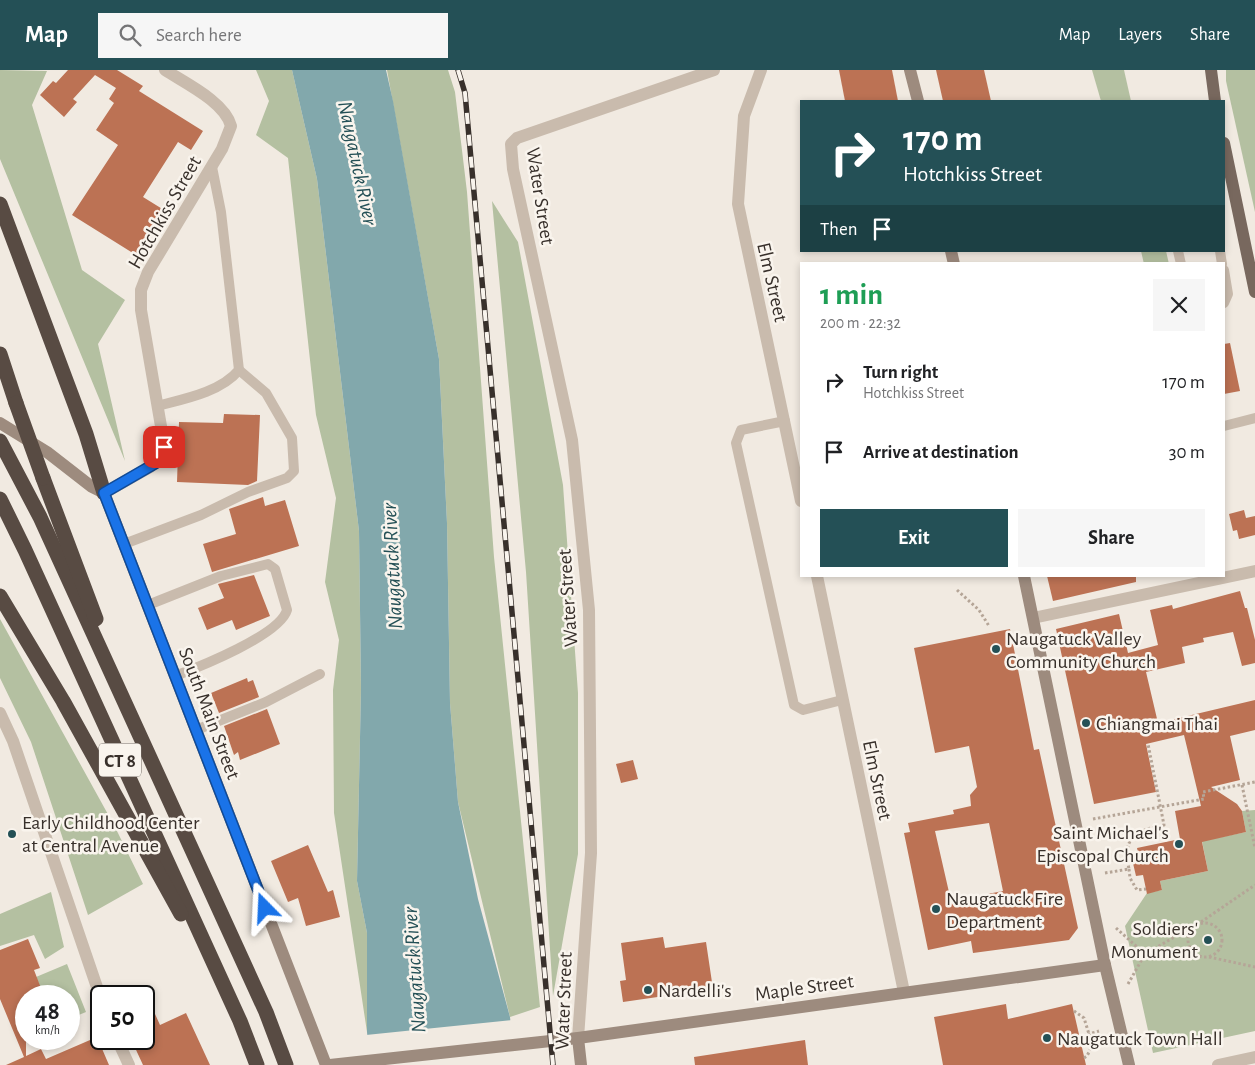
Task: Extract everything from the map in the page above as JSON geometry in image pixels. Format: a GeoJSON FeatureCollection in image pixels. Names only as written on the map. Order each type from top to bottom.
{"type":"FeatureCollection","features":[{"type":"Feature","properties":{"kind":"highway"},"geometry":{"type":"LineString","coordinates":[[0,204],[86,434],[104,493]]}},
{"type":"Feature","properties":{"kind":"highway"},"geometry":{"type":"LineString","coordinates":[[0,354],[43,478],[80,574],[119,692]]}},
{"type":"Feature","properties":{"kind":"highway","name":"CT 8"},"geometry":{"type":"LineString","coordinates":[[0,441],[40,517],[266,1012],[286,1065]]}},
{"type":"Feature","properties":{"kind":"highway","name":"CT 8"},"geometry":{"type":"LineString","coordinates":[[0,499],[26,550],[240,1021],[257,1065]]}},
{"type":"Feature","properties":{"kind":"highway"},"geometry":{"type":"LineString","coordinates":[[0,596],[90,748],[240,1021]]}},
{"type":"Feature","properties":{"kind":"main road"},"geometry":{"type":"LineString","coordinates":[[1211,70],[1215,100]]}},
{"type":"Feature","properties":{"kind":"main road"},"geometry":{"type":"LineString","coordinates":[[1225,149],[1255,292]]}},
{"type":"Feature","properties":{"kind":"street","name":"Hotchkiss Street"},"geometry":{"type":"LineString","coordinates":[[104,493],[130,476],[145,470],[160,458],[164,447],[143,331],[141,290],[148,272],[212,167],[228,136],[229,120],[218,105],[165,70]]}},
{"type":"Feature","properties":{"kind":"street","name":"Water Street"},"geometry":{"type":"LineString","coordinates":[[581,1065],[578,1038],[590,853],[590,610],[572,440],[513,169],[511,144],[517,138],[714,70]]}},
{"type":"Feature","properties":{"kind":"street","name":"Elm Street"},"geometry":{"type":"LineString","coordinates":[[761,70],[744,116],[738,204],[800,497]]}},
{"type":"Feature","properties":{"kind":"street"},"geometry":{"type":"LineString","coordinates":[[910,70],[918,100]]}},
{"type":"Feature","properties":{"kind":"street"},"geometry":{"type":"LineString","coordinates":[[0,423],[47,452],[92,487],[104,493]]}},
{"type":"Feature","properties":{"kind":"street","name":"South Main Street"},"geometry":{"type":"LineString","coordinates":[[104,493],[328,1065]]}},
{"type":"Feature","properties":{"kind":"street"},"geometry":{"type":"LineString","coordinates":[[1033,618],[1255,571]]}},
{"type":"Feature","properties":{"kind":"street","name":"Elm Street"},"geometry":{"type":"LineString","coordinates":[[816,577],[904,992]]}},
{"type":"Feature","properties":{"kind":"street"},"geometry":{"type":"LineString","coordinates":[[1024,577],[1105,965],[1129,1065]]}},
{"type":"Feature","properties":{"kind":"street"},"geometry":{"type":"LineString","coordinates":[[0,713],[13,741],[96,985]]}},
{"type":"Feature","properties":{"kind":"street","name":"Maple Street"},"geometry":{"type":"LineString","coordinates":[[328,1065],[578,1038],[1105,965]]}},
{"type":"Feature","properties":{"kind":"street"},"geometry":{"type":"LineString","coordinates":[[122,1050],[129,1065]]}},
{"type":"Feature","properties":{"kind":"street"},"geometry":{"type":"LineString","coordinates":[[1218,1065],[1255,1056]]}},
{"type":"Feature","properties":{"kind":"lane"},"geometry":{"type":"LineString","coordinates":[[124,544],[201,515],[248,492],[287,478],[294,471],[292,438],[266,393],[239,370],[221,212],[212,167]]}},
{"type":"Feature","properties":{"kind":"lane"},"geometry":{"type":"LineString","coordinates":[[1225,276],[1228,294],[1225,301]]}},
{"type":"Feature","properties":{"kind":"lane"},"geometry":{"type":"LineString","coordinates":[[157,406],[188,398],[231,380],[239,370]]}},
{"type":"Feature","properties":{"kind":"lane"},"geometry":{"type":"LineString","coordinates":[[1225,426],[1255,418]]}},
{"type":"Feature","properties":{"kind":"lane"},"geometry":{"type":"LineString","coordinates":[[785,421],[741,430],[736,443],[794,705],[803,710],[842,700]]}},
{"type":"Feature","properties":{"kind":"lane"},"geometry":{"type":"LineString","coordinates":[[148,605],[245,569],[268,564],[275,569],[287,610],[280,621],[228,654],[175,676]]}},
{"type":"Feature","properties":{"kind":"lane"},"geometry":{"type":"LineString","coordinates":[[196,730],[266,702],[320,674]]}},
{"type":"Feature","properties":{"kind":"path"},"geometry":{"type":"LineString","coordinates":[[957,590],[979,610],[989,626]]}},
{"type":"Feature","properties":{"kind":"path"},"geometry":{"type":"LineString","coordinates":[[1146,888],[1137,890],[1130,878],[1127,855],[1130,842],[1140,831],[1164,825],[1148,744]]}},
{"type":"Feature","properties":{"kind":"path"},"geometry":{"type":"LineString","coordinates":[[1093,819],[1204,799],[1203,792],[1255,782]]}},
{"type":"Feature","properties":{"kind":"path"},"geometry":{"type":"LineString","coordinates":[[1242,784],[1255,848]]}},
{"type":"Feature","properties":{"kind":"path"},"geometry":{"type":"LineString","coordinates":[[1105,874],[1129,869]]}},
{"type":"Feature","properties":{"kind":"path"},"geometry":{"type":"LineString","coordinates":[[1128,984],[1145,954],[1201,923],[1255,886]]}},
{"type":"Feature","properties":{"kind":"path"},"geometry":{"type":"LineString","coordinates":[[1201,923],[1206,922],[1217,926],[1222,936],[1218,952],[1208,957]]}},
{"type":"Feature","properties":{"kind":"path"},"geometry":{"type":"LineString","coordinates":[[1195,926],[1191,929],[1188,940],[1191,950],[1200,957]]}},
{"type":"Feature","properties":{"kind":"path"},"geometry":{"type":"LineString","coordinates":[[1116,928],[1145,954],[1165,953],[1208,957],[1255,967]]}},
{"type":"Feature","properties":{"kind":"path"},"geometry":{"type":"LineString","coordinates":[[1074,1011],[1084,1018],[1089,1034],[1090,1048],[1088,1056],[1084,1058]]}},
{"type":"Feature","properties":{"kind":"path"},"geometry":{"type":"LineString","coordinates":[[1089,1034],[1099,1032]]}},
{"type":"Feature","properties":{"kind":"green space"},"geometry":{"type":"Polygon","coordinates":[[[0,70],[47,71],[32,105],[82,270],[125,300],[98,344],[125,461],[0,159],[0,70]]]}},
{"type":"Feature","properties":{"kind":"green space"},"geometry":{"type":"Polygon","coordinates":[[[256,70],[292,70],[317,179],[359,531],[361,689],[357,881],[367,933],[367,1032],[334,813],[333,690],[339,640],[325,582],[336,498],[316,415],[288,158],[256,135],[269,101],[256,70]]]}},
{"type":"Feature","properties":{"kind":"green space"},"geometry":{"type":"Polygon","coordinates":[[[387,70],[448,70],[455,92],[467,192],[494,557],[540,1007],[510,1017],[458,802],[450,703],[447,523],[439,359],[387,70]]]}},
{"type":"Feature","properties":{"kind":"green space"},"geometry":{"type":"Polygon","coordinates":[[[1092,70],[1124,70],[1131,100],[1101,100],[1092,70]]]}},
{"type":"Feature","properties":{"kind":"green space"},"geometry":{"type":"Polygon","coordinates":[[[1226,70],[1255,70],[1255,212],[1226,81],[1226,70]]]}},
{"type":"Feature","properties":{"kind":"green space"},"geometry":{"type":"Polygon","coordinates":[[[492,201],[518,242],[563,485],[578,693],[578,854],[553,996],[526,572],[492,201]]]}},
{"type":"Feature","properties":{"kind":"green space"},"geometry":{"type":"Polygon","coordinates":[[[1141,252],[1166,252],[1169,262],[1144,262],[1141,252]]]}},
{"type":"Feature","properties":{"kind":"green space"},"geometry":{"type":"Polygon","coordinates":[[[0,619],[115,827],[143,884],[88,915],[31,742],[0,678],[0,619]]]}},
{"type":"Feature","properties":{"kind":"green space"},"geometry":{"type":"Polygon","coordinates":[[[1255,810],[1255,1031],[1153,1053],[1125,926],[1147,893],[1162,890],[1160,881],[1208,871],[1202,841],[1246,832],[1242,811],[1255,810]]]}},
{"type":"Feature","properties":{"kind":"green space"},"geometry":{"type":"Polygon","coordinates":[[[51,892],[64,947],[45,959],[34,935],[0,946],[0,914],[51,892]]]}},
{"type":"Feature","properties":{"kind":"green space"},"geometry":{"type":"Polygon","coordinates":[[[67,964],[75,985],[39,985],[36,977],[67,964]]]}},
{"type":"Feature","properties":{"kind":"green space"},"geometry":{"type":"Polygon","coordinates":[[[80,997],[86,1012],[80,1014],[80,997]]]}},
{"type":"Feature","properties":{"kind":"water","name":"Naugatuck River"},"geometry":{"type":"Polygon","coordinates":[[[292,70],[386,70],[393,101],[439,359],[447,523],[450,703],[458,802],[478,899],[510,1017],[515,1065],[370,1065],[367,1032],[367,933],[357,881],[361,689],[359,531],[317,179],[292,70]]]}},
{"type":"Feature","properties":{"kind":"pier"},"geometry":{"type":"Polygon","coordinates":[[[512,1020],[517,1065],[369,1065],[366,1035],[512,1020]]]}},
{"type":"Feature","properties":{"kind":"building"},"geometry":{"type":"Polygon","coordinates":[[[68,70],[117,70],[143,86],[139,91],[203,131],[191,150],[178,142],[143,197],[164,210],[136,255],[72,215],[118,145],[96,130],[114,103],[109,99],[116,88],[95,75],[73,99],[77,102],[64,117],[40,95],[53,81],[56,83],[68,70]]]}},
{"type":"Feature","properties":{"kind":"building"},"geometry":{"type":"Polygon","coordinates":[[[839,70],[892,70],[898,100],[845,100],[839,70]]]}},
{"type":"Feature","properties":{"kind":"building"},"geometry":{"type":"Polygon","coordinates":[[[936,70],[984,70],[991,100],[943,100],[936,70]]]}},
{"type":"Feature","properties":{"kind":"building"},"geometry":{"type":"Polygon","coordinates":[[[1230,343],[1240,391],[1225,394],[1225,344],[1230,343]]]}},
{"type":"Feature","properties":{"kind":"building"},"geometry":{"type":"Polygon","coordinates":[[[224,414],[260,415],[257,481],[248,485],[177,482],[179,422],[223,423],[224,414]]]}},
{"type":"Feature","properties":{"kind":"building"},"geometry":{"type":"Polygon","coordinates":[[[263,497],[265,506],[285,500],[299,546],[212,572],[203,544],[236,534],[229,509],[263,497]]]}},
{"type":"Feature","properties":{"kind":"building"},"geometry":{"type":"Polygon","coordinates":[[[1244,510],[1246,518],[1255,516],[1255,535],[1239,539],[1237,530],[1233,531],[1229,514],[1244,510]]]}},
{"type":"Feature","properties":{"kind":"building"},"geometry":{"type":"Polygon","coordinates":[[[254,575],[270,616],[236,630],[232,620],[207,630],[198,608],[224,598],[218,584],[254,575]]]}},
{"type":"Feature","properties":{"kind":"building"},"geometry":{"type":"Polygon","coordinates":[[[1047,577],[1136,577],[1136,582],[1053,601],[1047,577]]]}},
{"type":"Feature","properties":{"kind":"building"},"geometry":{"type":"Polygon","coordinates":[[[1240,591],[1245,608],[1247,608],[1255,640],[1255,663],[1242,666],[1233,632],[1203,638],[1204,642],[1182,647],[1185,663],[1146,672],[1158,723],[1255,700],[1255,730],[1230,736],[1240,780],[1211,787],[1237,804],[1242,811],[1246,832],[1202,842],[1208,871],[1160,881],[1162,890],[1147,894],[1143,875],[1136,876],[1132,859],[1139,857],[1137,848],[1180,839],[1175,811],[1201,806],[1184,735],[1146,744],[1156,792],[1094,804],[1056,629],[1119,614],[1128,653],[1158,645],[1150,610],[1172,605],[1173,609],[1240,591]]]}},
{"type":"Feature","properties":{"kind":"building"},"geometry":{"type":"Polygon","coordinates":[[[1010,629],[1034,750],[1039,749],[1078,928],[1069,940],[973,953],[971,941],[928,950],[904,833],[910,832],[908,823],[954,814],[953,810],[971,806],[970,795],[977,787],[969,746],[935,753],[914,648],[1010,629]],[[989,823],[935,831],[951,901],[1003,891],[989,823]]]}},
{"type":"Feature","properties":{"kind":"building"},"geometry":{"type":"Polygon","coordinates":[[[247,678],[248,682],[253,680],[259,697],[219,713],[211,693],[247,678]]]}},
{"type":"Feature","properties":{"kind":"building"},"geometry":{"type":"Polygon","coordinates":[[[267,709],[280,744],[240,760],[238,752],[234,755],[224,726],[267,709]]]}},
{"type":"Feature","properties":{"kind":"building"},"geometry":{"type":"Polygon","coordinates":[[[633,760],[638,779],[621,783],[616,764],[633,760]]]}},
{"type":"Feature","properties":{"kind":"building"},"geometry":{"type":"Polygon","coordinates":[[[308,845],[328,892],[333,890],[340,917],[306,926],[298,898],[288,902],[271,861],[308,845]]]}},
{"type":"Feature","properties":{"kind":"building"},"geometry":{"type":"Polygon","coordinates":[[[663,937],[665,948],[706,942],[713,989],[623,1002],[620,981],[626,980],[621,943],[663,937]]]}},
{"type":"Feature","properties":{"kind":"building"},"geometry":{"type":"Polygon","coordinates":[[[28,939],[40,968],[34,970],[40,985],[15,985],[15,1035],[0,999],[0,950],[28,939]]]}},
{"type":"Feature","properties":{"kind":"building"},"geometry":{"type":"Polygon","coordinates":[[[1006,1004],[1008,1019],[1072,1004],[1086,1065],[943,1065],[934,1017],[1006,1004]]]}},
{"type":"Feature","properties":{"kind":"building"},"geometry":{"type":"Polygon","coordinates":[[[186,1013],[210,1065],[143,1065],[136,1050],[155,1050],[155,1014],[160,1025],[186,1013]]]}},
{"type":"Feature","properties":{"kind":"building"},"geometry":{"type":"Polygon","coordinates":[[[90,1040],[90,1050],[103,1050],[109,1065],[6,1065],[24,1057],[21,1050],[26,1050],[26,1056],[42,1050],[46,1059],[67,1050],[80,1050],[80,1044],[90,1040]]]}},
{"type":"Feature","properties":{"kind":"building"},"geometry":{"type":"Polygon","coordinates":[[[805,1040],[808,1065],[695,1065],[694,1057],[805,1040]]]}},
{"type":"Feature","properties":{"kind":"railway"},"geometry":{"type":"LineString","coordinates":[[458,70],[465,93],[553,1065]]}},
{"type":"Feature","properties":{"kind":"place","name":"Naugatuck Valley Community Church"},"geometry":{"type":"Point","coordinates":[996,649]}},
{"type":"Feature","properties":{"kind":"place","name":"Chiangmai Thai"},"geometry":{"type":"Point","coordinates":[1086,723]}},
{"type":"Feature","properties":{"kind":"place","name":"Early Childhood Center at Central Avenue"},"geometry":{"type":"Point","coordinates":[12,834]}},
{"type":"Feature","properties":{"kind":"place","name":"Saint Michael's Episcopal Church"},"geometry":{"type":"Point","coordinates":[1179,844]}},
{"type":"Feature","properties":{"kind":"place","name":"Naugatuck Fire Department"},"geometry":{"type":"Point","coordinates":[936,909]}},
{"type":"Feature","properties":{"kind":"place","name":"Soldiers' Monument"},"geometry":{"type":"Point","coordinates":[1208,940]}},
{"type":"Feature","properties":{"kind":"place","name":"Nardelli's"},"geometry":{"type":"Point","coordinates":[648,990]}},
{"type":"Feature","properties":{"kind":"place","name":"Naugatuck Town Hall"},"geometry":{"type":"Point","coordinates":[1047,1038]}},
{"type":"Feature","properties":{"kind":"route"},"geometry":{"type":"LineString","coordinates":[[164,447],[156,463],[130,476],[104,493],[265,908]]}}]}
